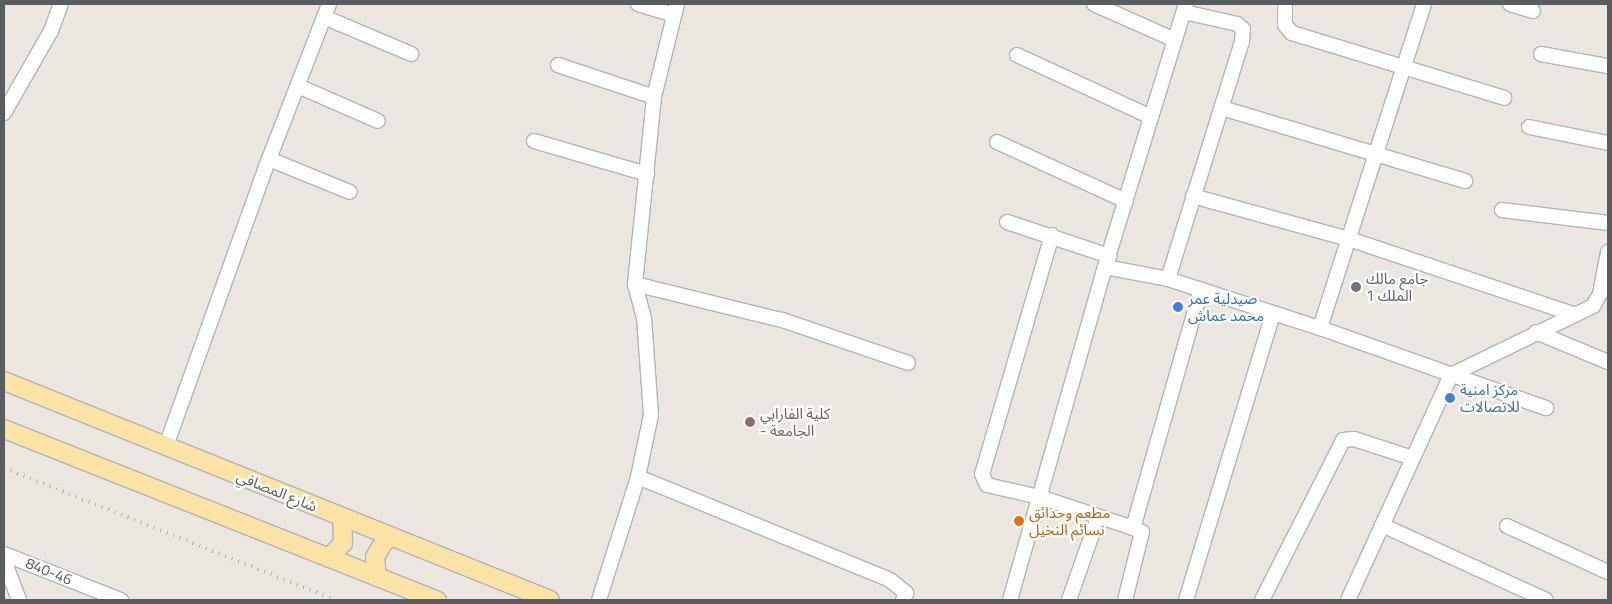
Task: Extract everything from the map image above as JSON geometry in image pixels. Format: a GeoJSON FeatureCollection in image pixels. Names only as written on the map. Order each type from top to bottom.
{"type":"FeatureCollection","features":[{"type":"Feature","properties":{"kind":"main road","name":"شارع المصافي"},"geometry":{"type":"LineString","coordinates":[[4,381],[550,600]]}},
{"type":"Feature","properties":{"kind":"main road"},"geometry":{"type":"LineString","coordinates":[[4,429],[437,600]]}},
{"type":"Feature","properties":{"kind":"main road"},"geometry":{"type":"LineString","coordinates":[[329,558],[343,543],[342,518]]}},
{"type":"Feature","properties":{"kind":"main road"},"geometry":{"type":"LineString","coordinates":[[377,577],[376,557],[384,542],[391,537]]}},
{"type":"Feature","properties":{"kind":"street"},"geometry":{"type":"LineString","coordinates":[[4,113],[51,30],[61,4]]}},
{"type":"Feature","properties":{"kind":"street"},"geometry":{"type":"LineString","coordinates":[[599,600],[638,477],[652,415],[644,318],[635,284],[654,97],[675,9],[638,4]]}},
{"type":"Feature","properties":{"kind":"street"},"geometry":{"type":"LineString","coordinates":[[1094,4],[1175,40]]}},
{"type":"Feature","properties":{"kind":"street"},"geometry":{"type":"LineString","coordinates":[[1285,4],[1285,26],[1292,33],[1403,69],[1504,98]]}},
{"type":"Feature","properties":{"kind":"street"},"geometry":{"type":"LineString","coordinates":[[1320,328],[1424,4]]}},
{"type":"Feature","properties":{"kind":"street"},"geometry":{"type":"LineString","coordinates":[[1510,4],[1533,11]]}},
{"type":"Feature","properties":{"kind":"street"},"geometry":{"type":"LineString","coordinates":[[1010,600],[1107,261],[1185,8],[1238,24],[1243,29],[1242,42],[1168,280]]}},
{"type":"Feature","properties":{"kind":"street"},"geometry":{"type":"LineString","coordinates":[[166,446],[269,159],[327,10],[411,54]]}},
{"type":"Feature","properties":{"kind":"street"},"geometry":{"type":"LineString","coordinates":[[1541,54],[1608,66]]}},
{"type":"Feature","properties":{"kind":"street"},"geometry":{"type":"LineString","coordinates":[[1017,55],[1151,117]]}},
{"type":"Feature","properties":{"kind":"street"},"geometry":{"type":"LineString","coordinates":[[558,65],[654,97]]}},
{"type":"Feature","properties":{"kind":"street"},"geometry":{"type":"LineString","coordinates":[[298,86],[378,121]]}},
{"type":"Feature","properties":{"kind":"street"},"geometry":{"type":"LineString","coordinates":[[1222,108],[1375,156],[1465,181]]}},
{"type":"Feature","properties":{"kind":"street"},"geometry":{"type":"LineString","coordinates":[[1528,127],[1608,143]]}},
{"type":"Feature","properties":{"kind":"street"},"geometry":{"type":"LineString","coordinates":[[534,141],[647,174]]}},
{"type":"Feature","properties":{"kind":"street"},"geometry":{"type":"LineString","coordinates":[[997,142],[1126,201]]}},
{"type":"Feature","properties":{"kind":"street"},"geometry":{"type":"LineString","coordinates":[[269,159],[350,192]]}},
{"type":"Feature","properties":{"kind":"street"},"geometry":{"type":"LineString","coordinates":[[1193,196],[1349,239],[1576,315]]}},
{"type":"Feature","properties":{"kind":"street"},"geometry":{"type":"LineString","coordinates":[[1502,210],[1608,223]]}},
{"type":"Feature","properties":{"kind":"street"},"geometry":{"type":"LineString","coordinates":[[1007,222],[1052,235],[1107,261],[1320,328],[1546,408]]}},
{"type":"Feature","properties":{"kind":"street"},"geometry":{"type":"LineString","coordinates":[[1052,235],[982,474],[987,485],[1040,497],[1142,532],[1125,600]]}},
{"type":"Feature","properties":{"kind":"street"},"geometry":{"type":"LineString","coordinates":[[1348,600],[1451,375],[1592,306],[1604,295],[1608,252]]}},
{"type":"Feature","properties":{"kind":"street"},"geometry":{"type":"LineString","coordinates":[[635,284],[782,320],[908,363]]}},
{"type":"Feature","properties":{"kind":"street"},"geometry":{"type":"LineString","coordinates":[[1133,528],[1201,290]]}},
{"type":"Feature","properties":{"kind":"street"},"geometry":{"type":"LineString","coordinates":[[1186,600],[1274,313]]}},
{"type":"Feature","properties":{"kind":"street"},"geometry":{"type":"LineString","coordinates":[[1536,332],[1608,362]]}},
{"type":"Feature","properties":{"kind":"street"},"geometry":{"type":"LineString","coordinates":[[1262,600],[1343,440],[1354,439],[1413,458]]}},
{"type":"Feature","properties":{"kind":"street"},"geometry":{"type":"LineString","coordinates":[[638,477],[890,580],[906,593],[903,600]]}},
{"type":"Feature","properties":{"kind":"street"},"geometry":{"type":"LineString","coordinates":[[1069,600],[1098,517]]}},
{"type":"Feature","properties":{"kind":"street"},"geometry":{"type":"LineString","coordinates":[[1382,525],[1546,600]]}},
{"type":"Feature","properties":{"kind":"street"},"geometry":{"type":"LineString","coordinates":[[1508,526],[1608,572]]}},
{"type":"Feature","properties":{"kind":"street","name":"840-46"},"geometry":{"type":"LineString","coordinates":[[4,554],[122,600]]}},
{"type":"Feature","properties":{"kind":"street"},"geometry":{"type":"LineString","coordinates":[[4,560],[19,600]]}},
{"type":"Feature","properties":{"kind":"railway"},"geometry":{"type":"LineString","coordinates":[[4,468],[335,600]]}},
{"type":"Feature","properties":{"kind":"place","name":"جامع مالك الملك 1"},"geometry":{"type":"Point","coordinates":[1356,287]}},
{"type":"Feature","properties":{"kind":"place","name":"صيدلية عمر محمد عماش"},"geometry":{"type":"Point","coordinates":[1178,307]}},
{"type":"Feature","properties":{"kind":"place","name":"مركز امنية للاتصالات"},"geometry":{"type":"Point","coordinates":[1450,398]}},
{"type":"Feature","properties":{"kind":"place","name":"كلية الفارابي - الجامعة"},"geometry":{"type":"Point","coordinates":[750,422]}},
{"type":"Feature","properties":{"kind":"place","name":"مطعم وحدائق نسائم النخيل"},"geometry":{"type":"Point","coordinates":[1019,521]}}]}
